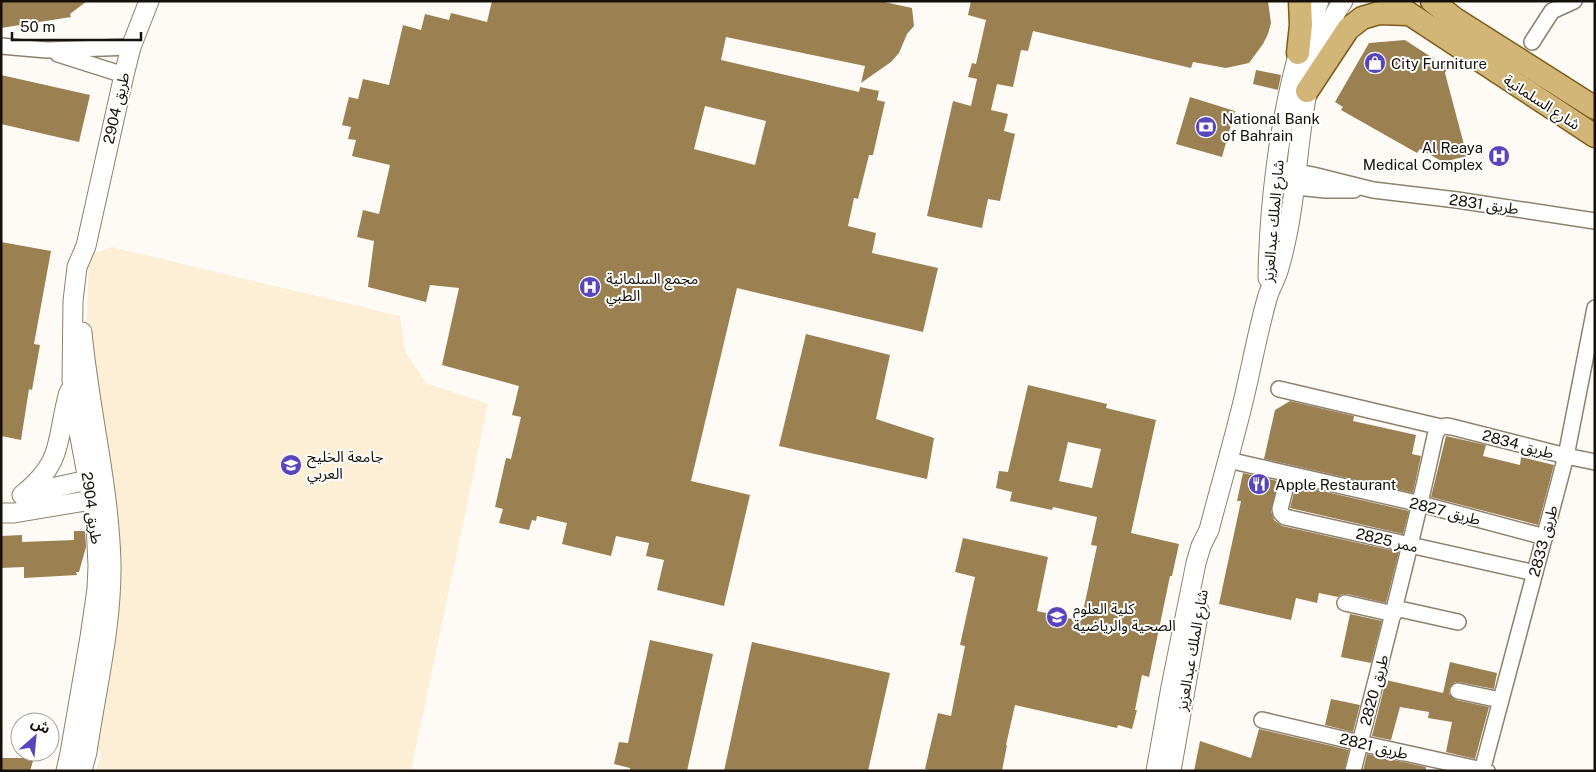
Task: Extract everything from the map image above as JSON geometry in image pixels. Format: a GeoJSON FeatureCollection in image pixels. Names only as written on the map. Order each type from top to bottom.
{"type":"FeatureCollection","features":[{"type":"Feature","properties":{"kind":"main road"},"geometry":{"type":"LineString","coordinates":[[1298,53],[1301,25],[1300,1]]}},
{"type":"Feature","properties":{"kind":"main road","name":"شارع السلمانية"},"geometry":{"type":"LineString","coordinates":[[1390,1],[1595,136]]}},
{"type":"Feature","properties":{"kind":"main road","name":"شارع السلمانية"},"geometry":{"type":"LineString","coordinates":[[1432,1],[1455,20],[1595,108]]}},
{"type":"Feature","properties":{"kind":"main road"},"geometry":{"type":"LineString","coordinates":[[1438,1],[1455,20]]}},
{"type":"Feature","properties":{"kind":"main road"},"geometry":{"type":"LineString","coordinates":[[1306,91],[1348,28],[1362,18],[1380,13],[1408,14]]}},
{"type":"Feature","properties":{"kind":"street","name":"طريق 2904"},"geometry":{"type":"LineString","coordinates":[[82,771],[87,752],[110,596],[110,534],[99,489],[76,416],[72,381],[73,301],[77,267],[86,246],[131,47],[149,1]]}},
{"type":"Feature","properties":{"kind":"street","name":"شارع الملك عبدالعزيز"},"geometry":{"type":"LineString","coordinates":[[1268,297],[1270,224],[1284,116],[1298,53],[1319,1]]}},
{"type":"Feature","properties":{"kind":"street","name":"شارع الملك عبدالعزيز"},"geometry":{"type":"LineString","coordinates":[[1156,771],[1196,564],[1201,546],[1209,530],[1268,297],[1282,258],[1288,228],[1306,91],[1323,37],[1335,12],[1343,1]]}},
{"type":"Feature","properties":{"kind":"street"},"geometry":{"type":"LineString","coordinates":[[1532,42],[1552,11],[1574,1]]}},
{"type":"Feature","properties":{"kind":"street"},"geometry":{"type":"LineString","coordinates":[[1,46],[47,50],[131,47]]}},
{"type":"Feature","properties":{"kind":"street"},"geometry":{"type":"LineString","coordinates":[[47,50],[124,75]]}},
{"type":"Feature","properties":{"kind":"street","name":"طريق 2831"},"geometry":{"type":"LineString","coordinates":[[1275,176],[1294,179],[1326,190],[1373,190],[1458,200],[1595,221]]}},
{"type":"Feature","properties":{"kind":"street","name":"طريق 2904"},"geometry":{"type":"LineString","coordinates":[[66,771],[96,589],[98,544],[99,489],[82,327],[88,254],[86,246]]}},
{"type":"Feature","properties":{"kind":"street","name":"طريق 2833"},"geometry":{"type":"LineString","coordinates":[[1483,770],[1566,456],[1595,308]]}},
{"type":"Feature","properties":{"kind":"street"},"geometry":{"type":"LineString","coordinates":[[22,495],[42,478],[55,455],[60,443],[64,414],[72,381]]}},
{"type":"Feature","properties":{"kind":"street","name":"طريق 2834"},"geometry":{"type":"LineString","coordinates":[[1279,389],[1441,427],[1452,427],[1595,462]]}},
{"type":"Feature","properties":{"kind":"street","name":"طريق 2820"},"geometry":{"type":"LineString","coordinates":[[1353,771],[1411,546],[1435,436],[1441,427]]}},
{"type":"Feature","properties":{"kind":"street","name":"طريق 2827"},"geometry":{"type":"LineString","coordinates":[[1228,460],[1421,504],[1544,536]]}},
{"type":"Feature","properties":{"kind":"street","name":"ممر 2825"},"geometry":{"type":"LineString","coordinates":[[1288,474],[1280,509],[1281,514],[1285,518],[1535,573]]}},
{"type":"Feature","properties":{"kind":"street"},"geometry":{"type":"LineString","coordinates":[[1,503],[22,495],[99,489]]}},
{"type":"Feature","properties":{"kind":"street"},"geometry":{"type":"LineString","coordinates":[[1,513],[14,513],[99,489]]}},
{"type":"Feature","properties":{"kind":"street","name":"شارع الملك عبدالعزيز"},"geometry":{"type":"LineString","coordinates":[[1171,771],[1208,557],[1209,530]]}},
{"type":"Feature","properties":{"kind":"street"},"geometry":{"type":"LineString","coordinates":[[1345,603],[1458,622]]}},
{"type":"Feature","properties":{"kind":"street"},"geometry":{"type":"LineString","coordinates":[[1458,691],[1500,700]]}},
{"type":"Feature","properties":{"kind":"street","name":"طريق 2821"},"geometry":{"type":"LineString","coordinates":[[1262,720],[1483,770]]}},
{"type":"Feature","properties":{"kind":"shaded area","name":"جامعة الخليج العربي"},"geometry":{"type":"Polygon","coordinates":[[[112,247],[400,316],[405,351],[426,383],[488,404],[411,771],[96,771],[101,755],[96,742],[86,348],[89,255],[112,247]]]}},
{"type":"Feature","properties":{"kind":"building"},"geometry":{"type":"Polygon","coordinates":[[[1,1],[87,1],[70,14],[71,17],[1,28],[1,1]]]}},
{"type":"Feature","properties":{"kind":"building"},"geometry":{"type":"Polygon","coordinates":[[[492,1],[880,1],[912,8],[914,26],[907,34],[899,53],[891,62],[861,83],[865,66],[726,37],[721,60],[859,92],[860,87],[879,91],[877,100],[885,102],[873,155],[869,155],[858,199],[854,198],[848,226],[876,233],[872,253],[938,268],[923,332],[737,288],[691,481],[750,495],[724,606],[657,590],[664,560],[646,556],[649,543],[616,536],[611,556],[562,544],[567,523],[537,516],[536,521],[532,520],[529,530],[499,523],[503,509],[495,507],[506,458],[511,459],[521,417],[512,415],[519,386],[442,365],[459,288],[430,285],[426,302],[368,287],[374,241],[357,237],[363,210],[379,214],[390,165],[352,156],[356,140],[348,139],[351,127],[342,125],[349,97],[358,99],[363,79],[389,85],[403,25],[421,30],[425,14],[449,20],[451,13],[487,22],[492,1]],[[705,106],[694,149],[755,165],[766,121],[705,106]]]}},
{"type":"Feature","properties":{"kind":"building"},"geometry":{"type":"Polygon","coordinates":[[[971,1],[1268,1],[1271,23],[1263,44],[1249,63],[1226,68],[1193,62],[1191,68],[1033,31],[1028,51],[1021,50],[1013,87],[997,84],[991,110],[1008,114],[1004,131],[1015,134],[1000,201],[988,199],[982,228],[927,216],[953,101],[971,106],[977,79],[968,77],[972,63],[976,64],[986,20],[968,15],[971,1]]]}},
{"type":"Feature","properties":{"kind":"building"},"geometry":{"type":"Polygon","coordinates":[[[1405,40],[1448,68],[1445,73],[1467,156],[1443,162],[1420,149],[1417,153],[1341,110],[1343,107],[1335,102],[1369,43],[1405,40]]]}},
{"type":"Feature","properties":{"kind":"building"},"geometry":{"type":"Polygon","coordinates":[[[1256,70],[1281,75],[1278,90],[1253,84],[1256,70]]]}},
{"type":"Feature","properties":{"kind":"building"},"geometry":{"type":"Polygon","coordinates":[[[1,75],[90,95],[79,142],[1,124],[1,75]]]}},
{"type":"Feature","properties":{"kind":"building","name":"National Bank of Bahrain"},"geometry":{"type":"Polygon","coordinates":[[[1190,97],[1235,111],[1222,157],[1176,144],[1190,97]]]}},
{"type":"Feature","properties":{"kind":"building"},"geometry":{"type":"Polygon","coordinates":[[[1,242],[51,251],[34,344],[40,345],[32,390],[29,389],[21,440],[1,436],[1,242]]]}},
{"type":"Feature","properties":{"kind":"building"},"geometry":{"type":"Polygon","coordinates":[[[806,334],[890,355],[876,419],[934,438],[927,479],[779,446],[806,334]]]}},
{"type":"Feature","properties":{"kind":"building"},"geometry":{"type":"Polygon","coordinates":[[[1028,385],[1107,404],[1106,408],[1156,420],[1131,533],[1179,544],[1172,576],[1170,576],[1149,677],[1142,675],[1132,729],[1118,725],[1117,728],[1015,705],[1002,771],[934,771],[925,769],[938,713],[951,716],[965,646],[960,645],[975,577],[955,572],[963,538],[1048,557],[1037,611],[1081,621],[1097,546],[1091,545],[1097,517],[1053,507],[1052,510],[1010,501],[1012,492],[996,488],[999,471],[1008,472],[1028,385]],[[1068,442],[1059,481],[1092,488],[1101,449],[1068,442]]]}},
{"type":"Feature","properties":{"kind":"building"},"geometry":{"type":"Polygon","coordinates":[[[1290,401],[1354,416],[1353,421],[1416,435],[1412,454],[1421,456],[1413,493],[1264,459],[1275,410],[1290,401]]]}},
{"type":"Feature","properties":{"kind":"building"},"geometry":{"type":"Polygon","coordinates":[[[1446,436],[1486,445],[1483,456],[1520,465],[1521,457],[1554,465],[1538,525],[1431,497],[1446,436]]]}},
{"type":"Feature","properties":{"kind":"building"},"geometry":{"type":"Polygon","coordinates":[[[1243,473],[1278,481],[1271,511],[1274,520],[1282,526],[1399,552],[1386,603],[1347,594],[1342,594],[1338,597],[1319,593],[1317,603],[1296,598],[1291,620],[1219,604],[1241,501],[1237,501],[1243,473]]]}},
{"type":"Feature","properties":{"kind":"building"},"geometry":{"type":"Polygon","coordinates":[[[1296,485],[1409,511],[1403,534],[1290,508],[1296,485]]]}},
{"type":"Feature","properties":{"kind":"building"},"geometry":{"type":"Polygon","coordinates":[[[74,531],[85,531],[86,547],[79,572],[76,572],[77,575],[24,578],[24,567],[1,568],[1,536],[22,535],[22,542],[74,540],[74,531]]]}},
{"type":"Feature","properties":{"kind":"building"},"geometry":{"type":"Polygon","coordinates":[[[1350,614],[1382,621],[1371,663],[1341,657],[1350,614]]]}},
{"type":"Feature","properties":{"kind":"building"},"geometry":{"type":"Polygon","coordinates":[[[650,640],[713,654],[687,771],[630,771],[630,768],[614,764],[619,742],[628,743],[650,640]]]}},
{"type":"Feature","properties":{"kind":"building"},"geometry":{"type":"Polygon","coordinates":[[[752,642],[890,673],[868,771],[724,771],[752,642]]]}},
{"type":"Feature","properties":{"kind":"building"},"geometry":{"type":"Polygon","coordinates":[[[1450,662],[1497,673],[1494,689],[1455,682],[1449,689],[1449,694],[1456,700],[1489,707],[1475,759],[1446,752],[1452,722],[1428,718],[1429,712],[1400,707],[1391,740],[1372,736],[1386,680],[1443,693],[1450,662]]]}},
{"type":"Feature","properties":{"kind":"building"},"geometry":{"type":"Polygon","coordinates":[[[1331,699],[1360,705],[1353,732],[1325,725],[1331,699]]]}},
{"type":"Feature","properties":{"kind":"building"},"geometry":{"type":"Polygon","coordinates":[[[1259,729],[1349,750],[1344,771],[1194,771],[1200,741],[1251,758],[1259,729]]]}},
{"type":"Feature","properties":{"kind":"building"},"geometry":{"type":"Polygon","coordinates":[[[1367,754],[1426,767],[1426,771],[1363,771],[1367,754]]]}},
{"type":"Feature","properties":{"kind":"building"},"geometry":{"type":"Polygon","coordinates":[[[1,758],[10,758],[10,762],[33,762],[30,771],[1,771],[1,758]]]}},
{"type":"Feature","properties":{"kind":"place","name":"City Furniture"},"geometry":{"type":"Point","coordinates":[1375,63]}},
{"type":"Feature","properties":{"kind":"place","name":"National Bank of Bahrain"},"geometry":{"type":"Point","coordinates":[1206,127]}},
{"type":"Feature","properties":{"kind":"place","name":"Al Reaya Medical Complex"},"geometry":{"type":"Point","coordinates":[1499,156]}},
{"type":"Feature","properties":{"kind":"place","name":"مجمع السلمانية الطبي"},"geometry":{"type":"Point","coordinates":[590,287]}},
{"type":"Feature","properties":{"kind":"place","name":"جامعة الخليج العربي"},"geometry":{"type":"Point","coordinates":[291,465]}},
{"type":"Feature","properties":{"kind":"place","name":"Apple Restaurant"},"geometry":{"type":"Point","coordinates":[1259,484]}},
{"type":"Feature","properties":{"kind":"place","name":"كلية العلوم الصحية والرياضية"},"geometry":{"type":"Point","coordinates":[1057,617]}}]}
